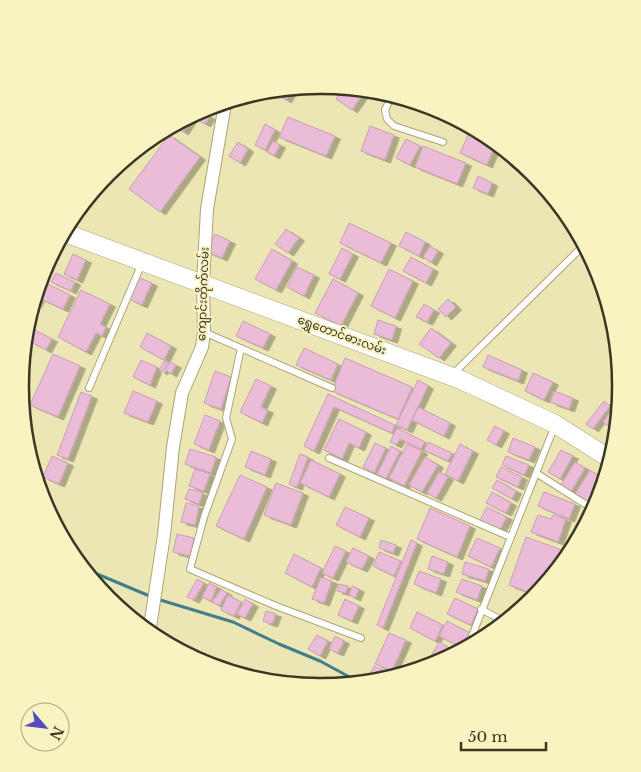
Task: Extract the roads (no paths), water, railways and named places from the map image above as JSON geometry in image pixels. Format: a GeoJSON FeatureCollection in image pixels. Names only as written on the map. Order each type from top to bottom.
{"type":"FeatureCollection","features":[{"type":"Feature","properties":{"kind":"street","name":"ကျောင်းတိုက်လမ်း"},"geometry":{"type":"LineString","coordinates":[[151,623],[164,536],[173,447],[182,393],[202,347],[207,209],[224,111]]}},
{"type":"Feature","properties":{"kind":"street","name":"ရွှေတောင်ဓားလမ်း"},"geometry":{"type":"LineString","coordinates":[[71,235],[451,376],[556,424],[604,455]]}},
{"type":"Feature","properties":{"kind":"lane"},"geometry":{"type":"LineString","coordinates":[[388,102],[385,110],[386,119],[394,126],[442,142]]}},
{"type":"Feature","properties":{"kind":"lane"},"geometry":{"type":"LineString","coordinates":[[451,376],[579,250]]}},
{"type":"Feature","properties":{"kind":"lane"},"geometry":{"type":"LineString","coordinates":[[89,388],[142,262]]}},
{"type":"Feature","properties":{"kind":"lane"},"geometry":{"type":"LineString","coordinates":[[204,332],[332,388]]}},
{"type":"Feature","properties":{"kind":"lane"},"geometry":{"type":"LineString","coordinates":[[241,348],[226,418],[232,439],[204,517],[190,569],[276,606],[361,638]]}},
{"type":"Feature","properties":{"kind":"lane"},"geometry":{"type":"LineString","coordinates":[[472,635],[556,424]]}},
{"type":"Feature","properties":{"kind":"lane"},"geometry":{"type":"LineString","coordinates":[[330,458],[510,537]]}},
{"type":"Feature","properties":{"kind":"lane"},"geometry":{"type":"LineString","coordinates":[[536,473],[587,505]]}},
{"type":"Feature","properties":{"kind":"lane"},"geometry":{"type":"LineString","coordinates":[[482,609],[497,618]]}},
{"type":"Feature","properties":{"kind":"waterway"},"geometry":{"type":"LineString","coordinates":[[98,574],[152,597]]}},
{"type":"Feature","properties":{"kind":"waterway"},"geometry":{"type":"LineString","coordinates":[[157,599],[233,622],[320,661],[348,676]]}}]}
